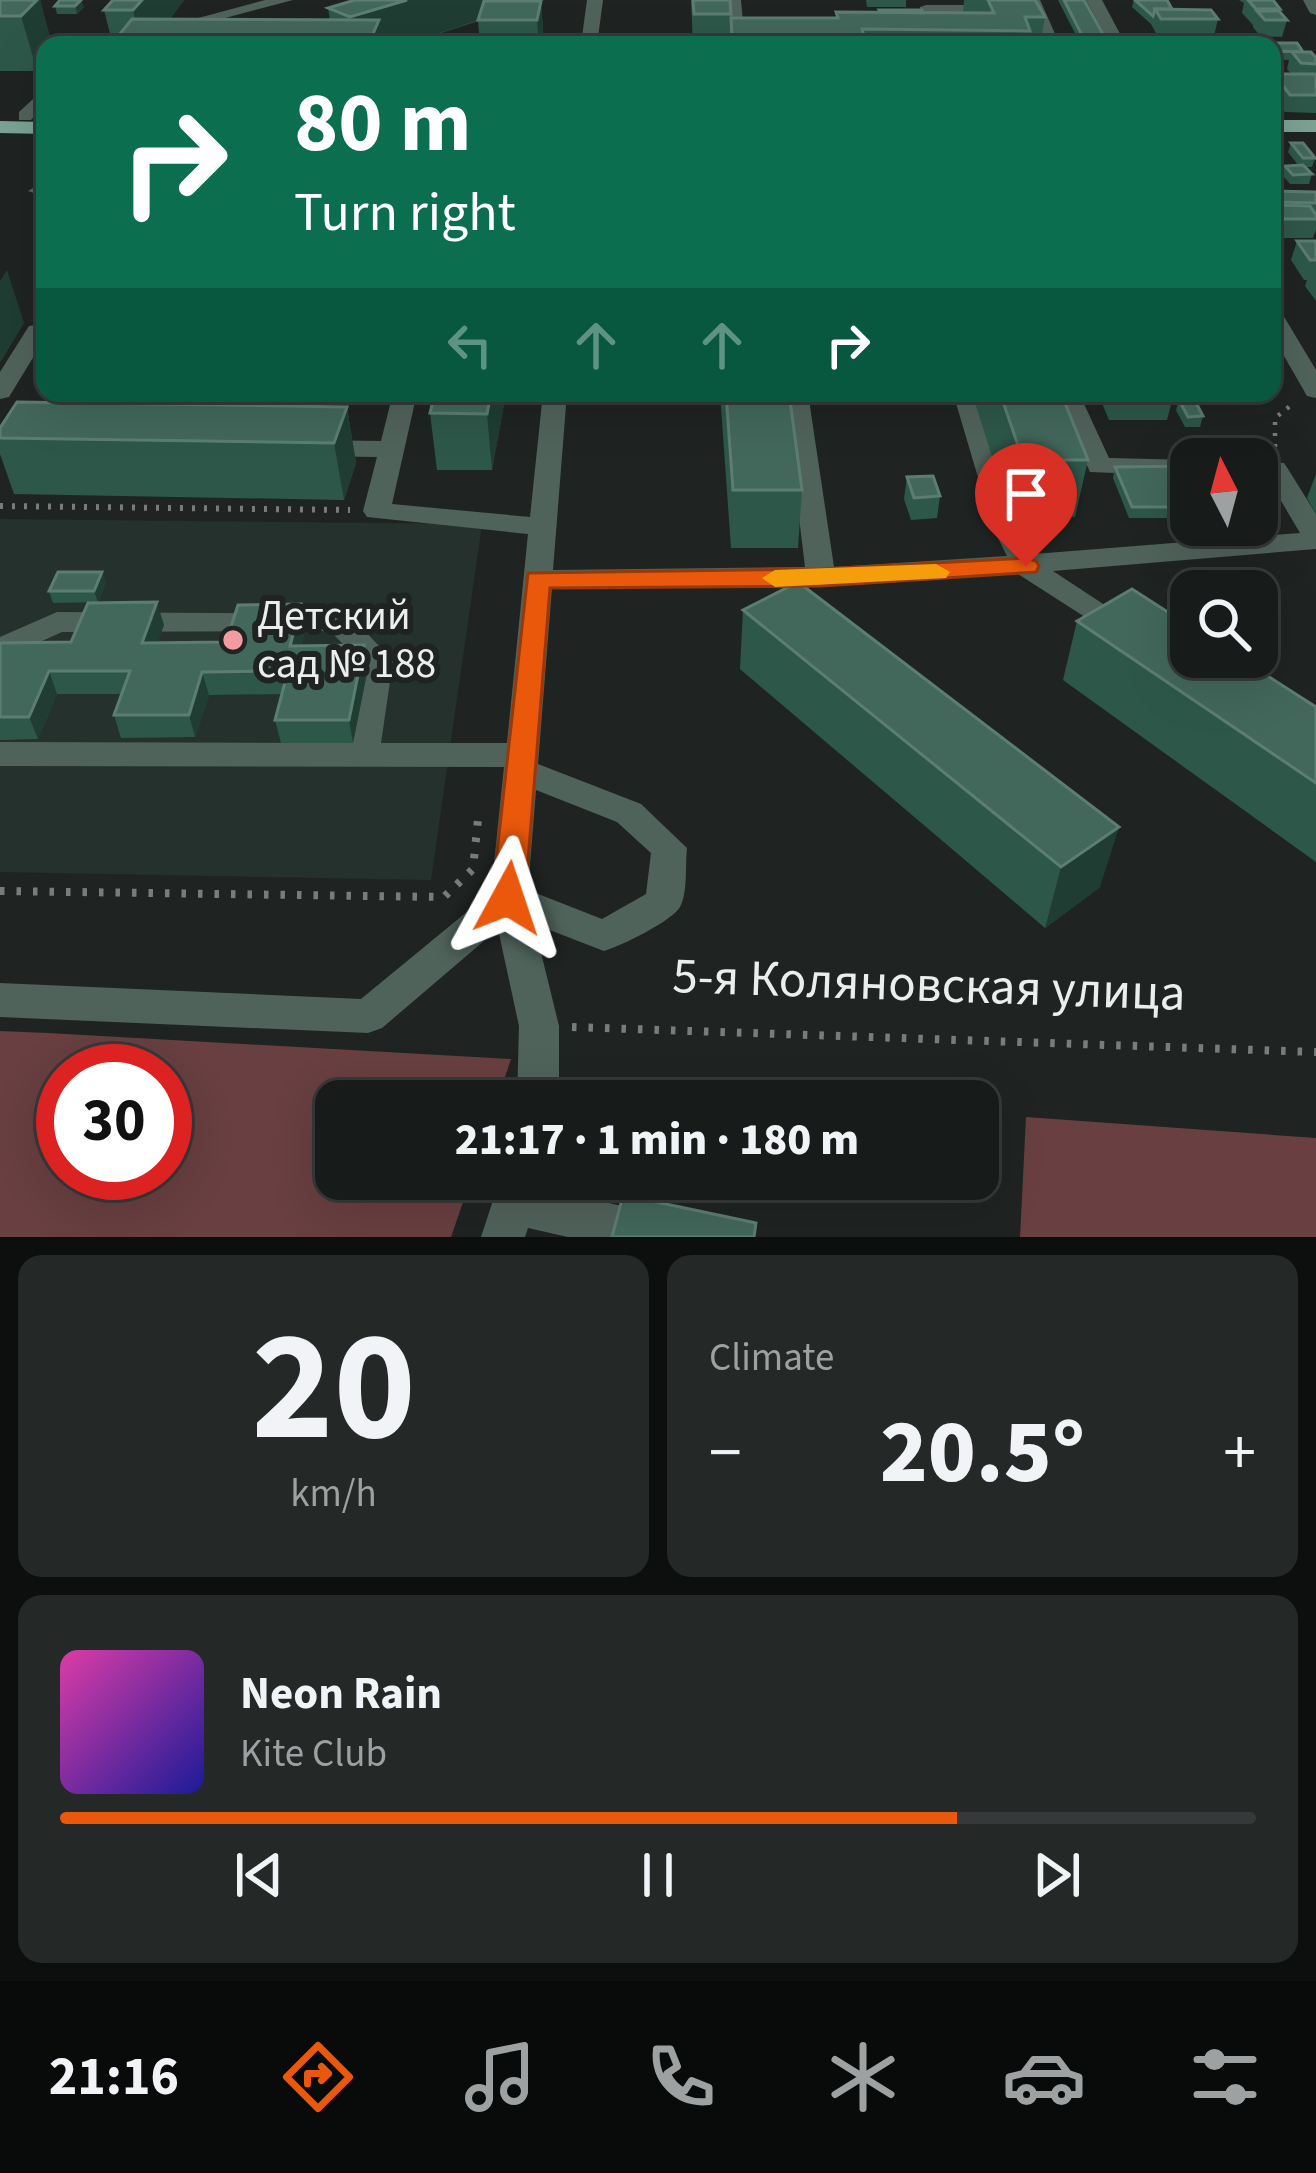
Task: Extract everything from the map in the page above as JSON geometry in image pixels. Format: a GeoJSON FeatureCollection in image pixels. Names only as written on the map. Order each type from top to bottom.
{"type":"FeatureCollection","features":[{"type":"Feature","properties":{"kind":"main road"},"geometry":{"type":"LineString","coordinates":[[0,116],[35,117]]}},
{"type":"Feature","properties":{"kind":"main road"},"geometry":{"type":"LineString","coordinates":[[1281,126],[1316,126]]}},
{"type":"Feature","properties":{"kind":"main road"},"geometry":{"type":"LineString","coordinates":[[0,128],[36,128]]}},
{"type":"Feature","properties":{"kind":"main road"},"geometry":{"type":"LineString","coordinates":[[1281,136],[1316,137]]}},
{"type":"Feature","properties":{"kind":"street"},"geometry":{"type":"LineString","coordinates":[[211,0],[190,27],[285,0]]}},
{"type":"Feature","properties":{"kind":"street"},"geometry":{"type":"LineString","coordinates":[[590,36],[595,0]]}},
{"type":"Feature","properties":{"kind":"street"},"geometry":{"type":"LineString","coordinates":[[733,0],[736,36]]}},
{"type":"Feature","properties":{"kind":"street"},"geometry":{"type":"LineString","coordinates":[[1094,0],[1113,36]]}},
{"type":"Feature","properties":{"kind":"street"},"geometry":{"type":"LineString","coordinates":[[1311,0],[1316,10]]}},
{"type":"Feature","properties":{"kind":"street"},"geometry":{"type":"LineString","coordinates":[[910,23],[932,24],[924,5],[1034,5],[1048,36]]}},
{"type":"Feature","properties":{"kind":"street"},"geometry":{"type":"LineString","coordinates":[[0,42],[36,40]]}},
{"type":"Feature","properties":{"kind":"street"},"geometry":{"type":"LineString","coordinates":[[1281,330],[1315,389]]}},
{"type":"Feature","properties":{"kind":"street"},"geometry":{"type":"LineString","coordinates":[[0,392],[36,333]]}},
{"type":"Feature","properties":{"kind":"street"},"geometry":{"type":"LineString","coordinates":[[403,402],[377,511],[542,527]]}},
{"type":"Feature","properties":{"kind":"street"},"geometry":{"type":"LineString","coordinates":[[538,1080],[539,1026],[508,898],[554,402]]}},
{"type":"Feature","properties":{"kind":"street"},"geometry":{"type":"LineString","coordinates":[[797,402],[813,589]]}},
{"type":"Feature","properties":{"kind":"street"},"geometry":{"type":"LineString","coordinates":[[967,402],[1007,528],[1026,566],[1162,657]]}},
{"type":"Feature","properties":{"kind":"street"},"geometry":{"type":"LineString","coordinates":[[1071,402],[1099,466],[1170,468]]}},
{"type":"Feature","properties":{"kind":"street"},"geometry":{"type":"LineString","coordinates":[[275,448],[390,449]]}},
{"type":"Feature","properties":{"kind":"street"},"geometry":{"type":"LineString","coordinates":[[1278,486],[1316,538]]}},
{"type":"Feature","properties":{"kind":"street"},"geometry":{"type":"LineString","coordinates":[[538,579],[813,589],[1316,538]]}},
{"type":"Feature","properties":{"kind":"street"},"geometry":{"type":"LineString","coordinates":[[0,650],[57,622],[338,621],[378,662],[362,755]]}},
{"type":"Feature","properties":{"kind":"street"},"geometry":{"type":"LineString","coordinates":[[0,754],[486,756],[521,763],[629,813],[668,848],[664,902],[604,936],[508,898]]}},
{"type":"Feature","properties":{"kind":"street"},"geometry":{"type":"LineString","coordinates":[[0,1000],[368,1016],[508,898]]}},
{"type":"Feature","properties":{"kind":"street"},"geometry":{"type":"LineString","coordinates":[[513,1207],[666,1237]]}},
{"type":"Feature","properties":{"kind":"path"},"geometry":{"type":"LineString","coordinates":[[1271,438],[1275,418],[1315,389]]}},
{"type":"Feature","properties":{"kind":"path"},"geometry":{"type":"LineString","coordinates":[[0,506],[377,511]]}},
{"type":"Feature","properties":{"kind":"path"},"geometry":{"type":"LineString","coordinates":[[0,892],[444,896],[472,869],[486,756]]}},
{"type":"Feature","properties":{"kind":"path","name":"5-я Коляновская улица"},"geometry":{"type":"LineString","coordinates":[[539,1026],[1316,1052]]}},
{"type":"Feature","properties":{"kind":"shaded area","name":"Детский сад № 188"},"geometry":{"type":"Polygon","coordinates":[[[0,519],[482,524],[431,880],[0,872],[0,519]]]}},
{"type":"Feature","properties":{"kind":"shaded area"},"geometry":{"type":"Polygon","coordinates":[[[0,1031],[511,1059],[504,1080],[315,1080],[315,1200],[464,1200],[451,1237],[0,1237],[0,1031]]]}},
{"type":"Feature","properties":{"kind":"shaded area"},"geometry":{"type":"Polygon","coordinates":[[[1026,1117],[1316,1138],[1316,1237],[1020,1237],[1026,1117]]]}},
{"type":"Feature","properties":{"kind":"building"},"geometry":{"type":"Polygon","coordinates":[[[0,0],[37,0],[21,16],[0,16],[0,0]]]}},
{"type":"Feature","properties":{"kind":"building"},"geometry":{"type":"Polygon","coordinates":[[[60,0],[81,0],[75,6],[55,6],[60,0]]]}},
{"type":"Feature","properties":{"kind":"building"},"geometry":{"type":"Polygon","coordinates":[[[113,0],[142,0],[133,10],[104,10],[113,0]]]}},
{"type":"Feature","properties":{"kind":"building"},"geometry":{"type":"Polygon","coordinates":[[[355,0],[407,0],[350,17],[328,8],[355,0]]]}},
{"type":"Feature","properties":{"kind":"building"},"geometry":{"type":"Polygon","coordinates":[[[693,0],[730,0],[731,14],[694,14],[693,0]]]}},
{"type":"Feature","properties":{"kind":"building"},"geometry":{"type":"Polygon","coordinates":[[[988,0],[1035,0],[1045,17],[1025,17],[1030,31],[862,29],[864,36],[732,36],[731,18],[838,18],[836,12],[994,13],[988,0]]]}},
{"type":"Feature","properties":{"kind":"building"},"geometry":{"type":"Polygon","coordinates":[[[1064,0],[1084,0],[1104,36],[1082,36],[1064,0]]]}},
{"type":"Feature","properties":{"kind":"building"},"geometry":{"type":"Polygon","coordinates":[[[1135,0],[1167,0],[1172,9],[1155,9],[1153,16],[1135,0]]]}},
{"type":"Feature","properties":{"kind":"building"},"geometry":{"type":"Polygon","coordinates":[[[1248,0],[1273,0],[1280,9],[1256,9],[1248,0]]]}},
{"type":"Feature","properties":{"kind":"building"},"geometry":{"type":"Polygon","coordinates":[[[484,1],[541,1],[537,20],[478,20],[484,1]]]}},
{"type":"Feature","properties":{"kind":"building"},"geometry":{"type":"Polygon","coordinates":[[[1155,9],[1211,10],[1218,19],[1161,19],[1155,9]]]}},
{"type":"Feature","properties":{"kind":"building"},"geometry":{"type":"Polygon","coordinates":[[[922,10],[923,13],[880,12],[922,10]]]}},
{"type":"Feature","properties":{"kind":"building"},"geometry":{"type":"Polygon","coordinates":[[[1257,11],[1279,11],[1287,20],[1265,20],[1257,11]]]}},
{"type":"Feature","properties":{"kind":"building"},"geometry":{"type":"Polygon","coordinates":[[[132,19],[379,20],[372,36],[119,35],[132,19]]]}},
{"type":"Feature","properties":{"kind":"building"},"geometry":{"type":"Polygon","coordinates":[[[1281,43],[1297,43],[1303,52],[1281,51],[1281,43]]]}},
{"type":"Feature","properties":{"kind":"building"},"geometry":{"type":"Polygon","coordinates":[[[1292,52],[1311,52],[1316,64],[1301,63],[1292,52]]]}},
{"type":"Feature","properties":{"kind":"building"},"geometry":{"type":"Polygon","coordinates":[[[1281,74],[1316,74],[1316,95],[1290,95],[1281,83],[1281,74]]]}},
{"type":"Feature","properties":{"kind":"building"},"geometry":{"type":"Polygon","coordinates":[[[1291,143],[1303,143],[1315,158],[1303,158],[1291,143]]]}},
{"type":"Feature","properties":{"kind":"building"},"geometry":{"type":"Polygon","coordinates":[[[1303,165],[1312,174],[1293,175],[1285,166],[1303,165]]]}},
{"type":"Feature","properties":{"kind":"building"},"geometry":{"type":"Polygon","coordinates":[[[1281,191],[1316,192],[1316,203],[1281,202],[1281,191]]]}},
{"type":"Feature","properties":{"kind":"building"},"geometry":{"type":"Polygon","coordinates":[[[1281,205],[1310,206],[1316,215],[1316,219],[1284,219],[1281,205]]]}},
{"type":"Feature","properties":{"kind":"building"},"geometry":{"type":"Polygon","coordinates":[[[1297,241],[1316,241],[1316,260],[1310,260],[1297,241]]]}},
{"type":"Feature","properties":{"kind":"building"},"geometry":{"type":"Polygon","coordinates":[[[17,402],[347,407],[334,443],[0,438],[0,428],[17,402]]]}},
{"type":"Feature","properties":{"kind":"building"},"geometry":{"type":"Polygon","coordinates":[[[433,402],[489,402],[487,414],[430,413],[433,402]]]}},
{"type":"Feature","properties":{"kind":"building"},"geometry":{"type":"Polygon","coordinates":[[[727,402],[790,402],[802,490],[733,490],[727,402]]]}},
{"type":"Feature","properties":{"kind":"building"},"geometry":{"type":"Polygon","coordinates":[[[1003,402],[1065,402],[1088,460],[1023,460],[1003,402]]]}},
{"type":"Feature","properties":{"kind":"building"},"geometry":{"type":"Polygon","coordinates":[[[1180,402],[1196,402],[1203,416],[1188,417],[1180,402]]]}},
{"type":"Feature","properties":{"kind":"building"},"geometry":{"type":"Polygon","coordinates":[[[1170,466],[1170,507],[1132,507],[1115,467],[1170,466]]]}},
{"type":"Feature","properties":{"kind":"building"},"geometry":{"type":"Polygon","coordinates":[[[933,476],[940,496],[914,498],[907,477],[933,476]]]}},
{"type":"Feature","properties":{"kind":"building"},"geometry":{"type":"Polygon","coordinates":[[[58,572],[102,572],[94,591],[49,591],[58,572]]]}},
{"type":"Feature","properties":{"kind":"building"},"geometry":{"type":"Polygon","coordinates":[[[798,582],[1119,827],[1061,867],[743,610],[798,582]]]}},
{"type":"Feature","properties":{"kind":"building"},"geometry":{"type":"Polygon","coordinates":[[[1132,589],[1170,613],[1170,678],[1271,678],[1316,707],[1316,783],[1077,621],[1132,589]]]}},
{"type":"Feature","properties":{"kind":"building"},"geometry":{"type":"Polygon","coordinates":[[[157,602],[142,643],[226,642],[238,605],[301,604],[290,646],[364,645],[349,720],[275,720],[288,671],[202,672],[189,715],[114,715],[130,671],[49,671],[29,717],[0,717],[0,643],[71,642],[88,603],[157,602]]]}},
{"type":"Feature","properties":{"kind":"building"},"geometry":{"type":"Polygon","coordinates":[[[622,1200],[647,1200],[756,1223],[754,1237],[612,1237],[622,1200]]]}},
{"type":"Feature","properties":{"kind":"slow traffic"},"geometry":{"type":"LineString","coordinates":[[775,578],[936,572]]}},
{"type":"Feature","properties":{"kind":"place","name":"Детский сад № 188"},"geometry":{"type":"Point","coordinates":[233,640]}},
{"type":"Feature","properties":{"kind":"route"},"geometry":{"type":"LineString","coordinates":[[508,898],[538,579],[821,578],[1026,566]]}}]}
